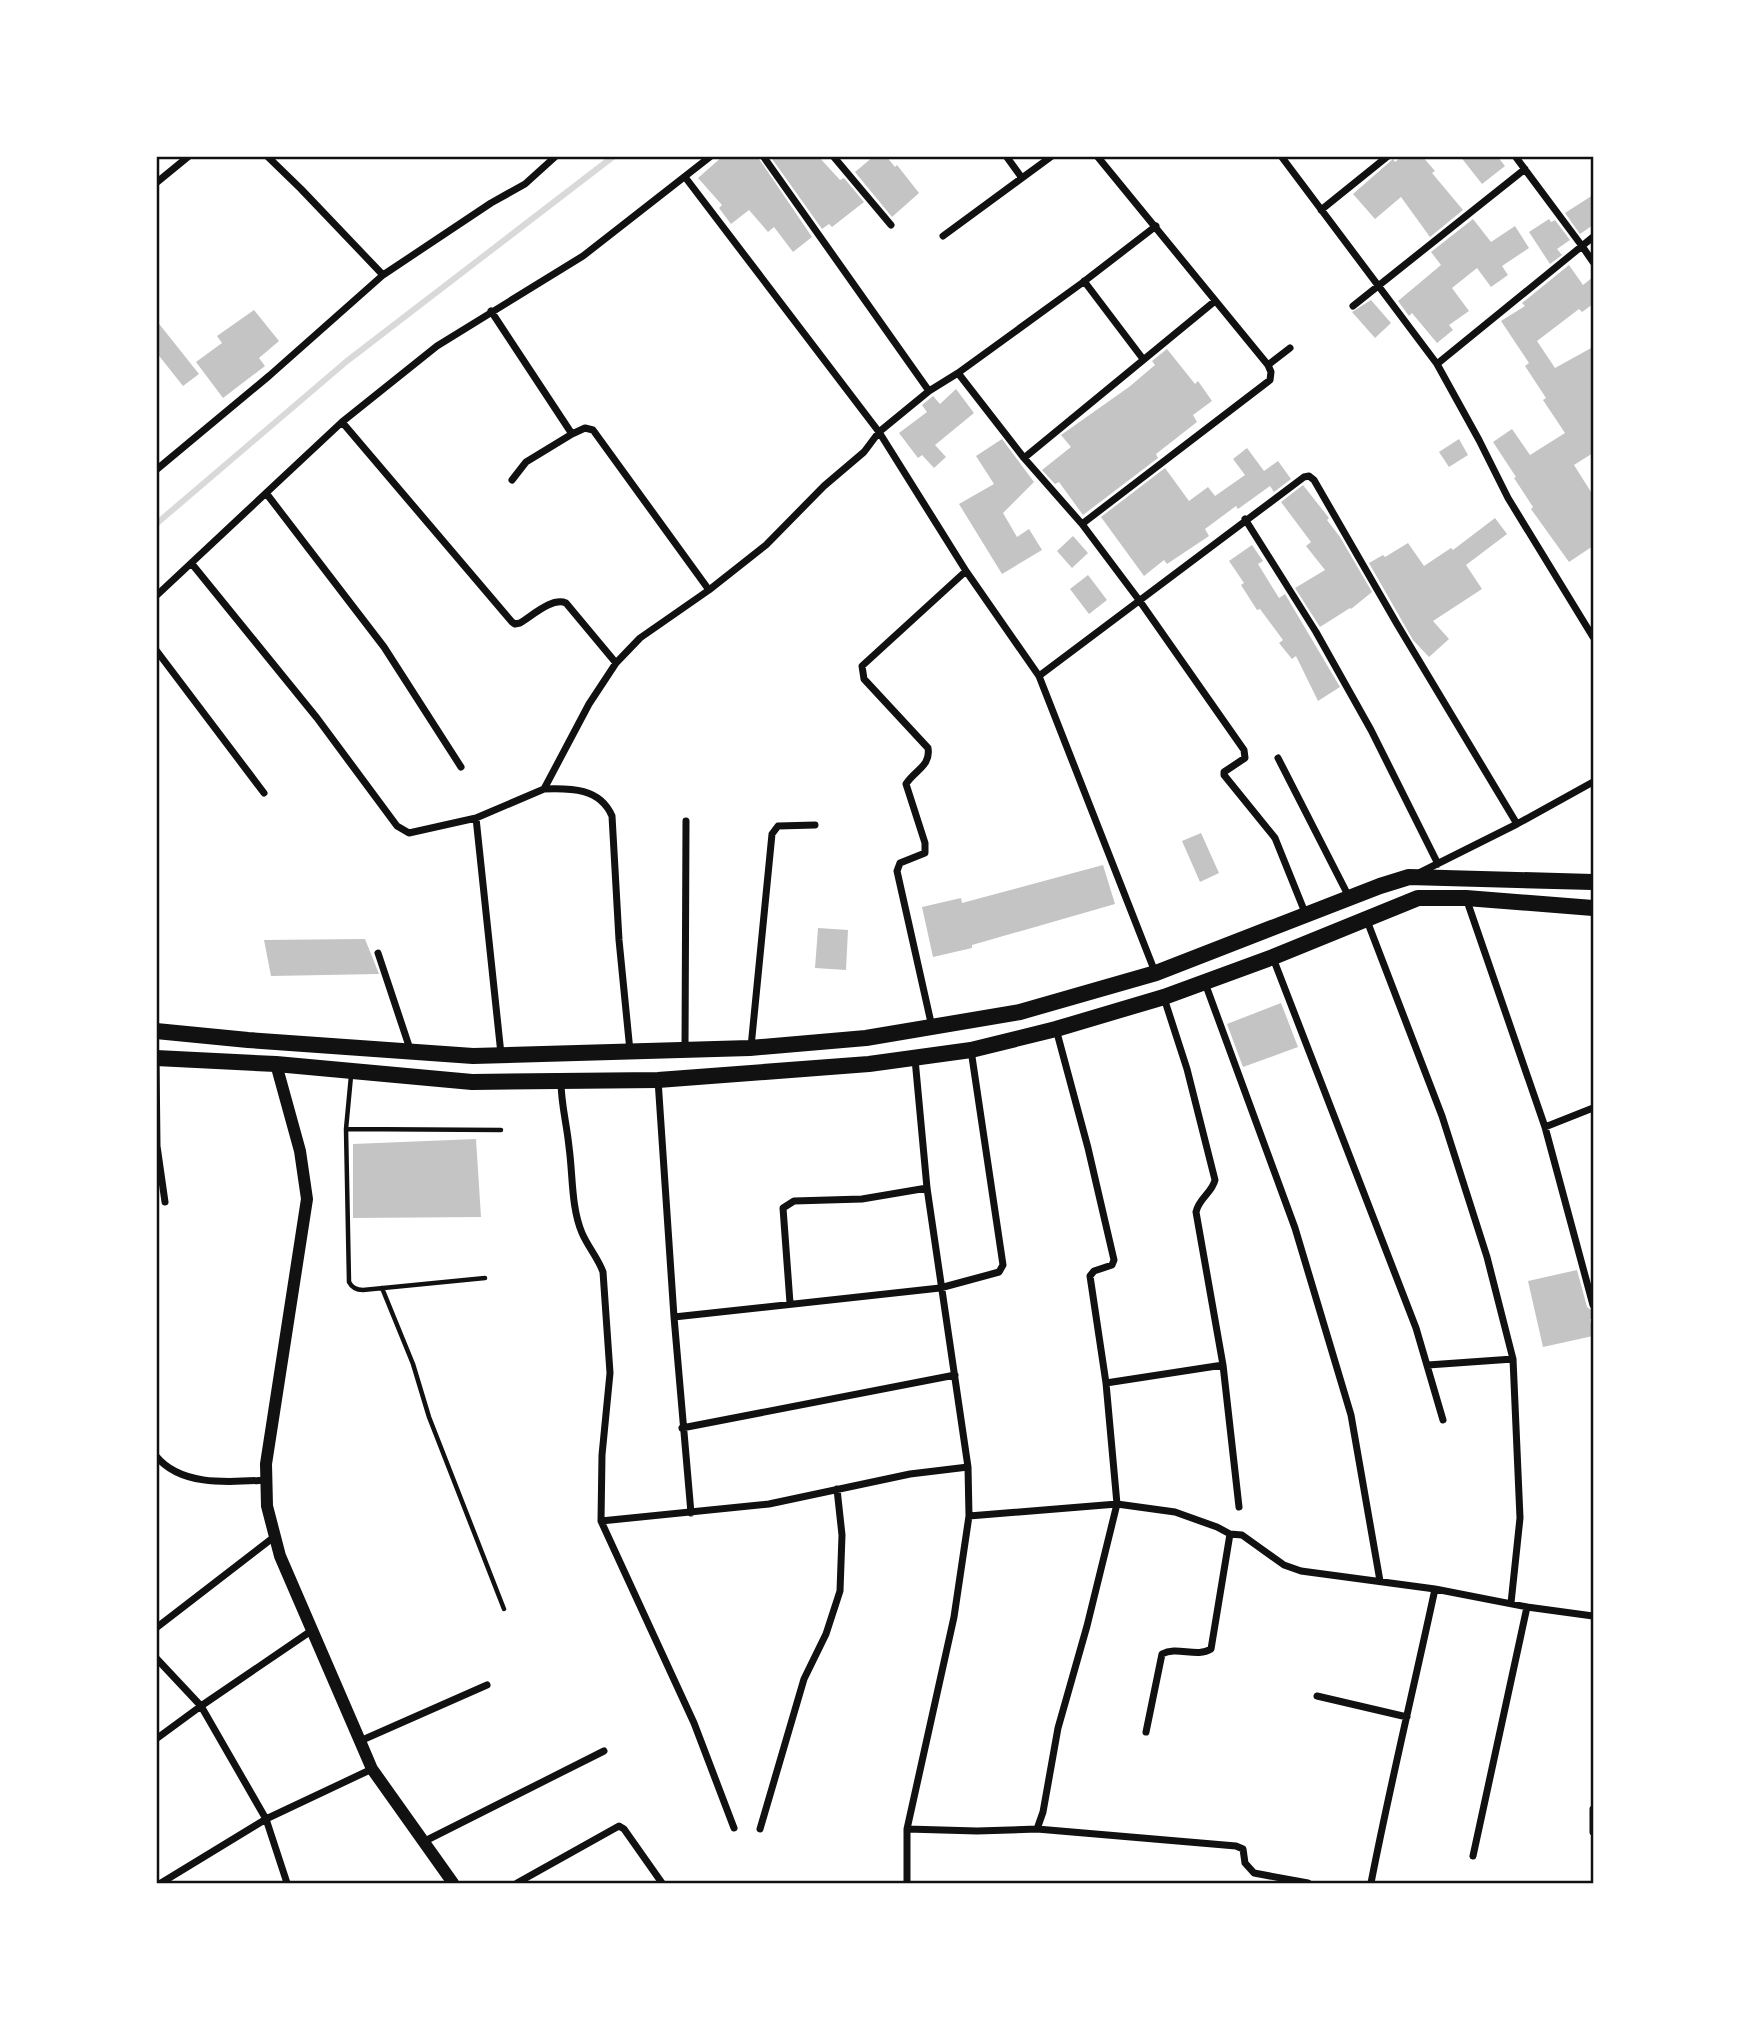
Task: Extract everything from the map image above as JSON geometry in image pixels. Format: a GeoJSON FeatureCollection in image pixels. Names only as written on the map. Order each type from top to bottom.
{"type":"FeatureCollection","features":[{"type":"Feature","properties":{"kind":"highway"},"geometry":{"type":"LineString","coordinates":[[156,1031],[411,1052],[501,1056],[750,1048],[866,1038],[1020,1012],[1156,973],[1349,897],[1409,877],[1593,882]]}},
{"type":"Feature","properties":{"kind":"highway"},"geometry":{"type":"LineString","coordinates":[[156,1058],[276,1064],[472,1082],[658,1080],[915,1058],[971,1050],[1056,1029],[1164,997],[1273,957],[1418,898],[1466,898],[1593,908]]}},
{"type":"Feature","properties":{"kind":"street"},"geometry":{"type":"LineString","coordinates":[[156,183],[189,156]]}},
{"type":"Feature","properties":{"kind":"street"},"geometry":{"type":"LineString","coordinates":[[267,156],[383,275]]}},
{"type":"Feature","properties":{"kind":"street"},"geometry":{"type":"LineString","coordinates":[[156,470],[269,376],[383,275],[491,203],[525,184],[556,156]]}},
{"type":"Feature","properties":{"kind":"street"},"geometry":{"type":"LineString","coordinates":[[156,596],[342,422],[437,346],[583,256],[711,156]]}},
{"type":"Feature","properties":{"kind":"street"},"geometry":{"type":"LineString","coordinates":[[762,156],[929,391]]}},
{"type":"Feature","properties":{"kind":"street"},"geometry":{"type":"LineString","coordinates":[[833,156],[891,225]]}},
{"type":"Feature","properties":{"kind":"street"},"geometry":{"type":"LineString","coordinates":[[1006,156],[1022,178]]}},
{"type":"Feature","properties":{"kind":"street"},"geometry":{"type":"LineString","coordinates":[[943,236],[1052,156]]}},
{"type":"Feature","properties":{"kind":"street"},"geometry":{"type":"LineString","coordinates":[[1082,524],[1267,384],[1271,376],[1268,365],[1097,156]]}},
{"type":"Feature","properties":{"kind":"street"},"geometry":{"type":"LineString","coordinates":[[1281,156],[1437,364],[1508,498],[1593,637]]}},
{"type":"Feature","properties":{"kind":"street"},"geometry":{"type":"LineString","coordinates":[[1321,210],[1388,156]]}},
{"type":"Feature","properties":{"kind":"street"},"geometry":{"type":"LineString","coordinates":[[1515,156],[1593,262]]}},
{"type":"Feature","properties":{"kind":"street"},"geometry":{"type":"LineString","coordinates":[[1353,306],[1525,169]]}},
{"type":"Feature","properties":{"kind":"street"},"geometry":{"type":"LineString","coordinates":[[685,177],[879,432],[967,571],[1040,677],[1156,973]]}},
{"type":"Feature","properties":{"kind":"street"},"geometry":{"type":"LineString","coordinates":[[544,789],[589,704],[616,663],[640,638],[709,590],[766,545],[824,486],[864,452],[879,432],[929,391],[958,373],[1156,226]]}},
{"type":"Feature","properties":{"kind":"street"},"geometry":{"type":"LineString","coordinates":[[1437,364],[1593,237]]}},
{"type":"Feature","properties":{"kind":"street"},"geometry":{"type":"LineString","coordinates":[[1084,281],[1143,359]]}},
{"type":"Feature","properties":{"kind":"street"},"geometry":{"type":"LineString","coordinates":[[1024,458],[1215,301]]}},
{"type":"Feature","properties":{"kind":"street"},"geometry":{"type":"LineString","coordinates":[[491,311],[572,434]]}},
{"type":"Feature","properties":{"kind":"street"},"geometry":{"type":"LineString","coordinates":[[1268,365],[1290,348]]}},
{"type":"Feature","properties":{"kind":"street"},"geometry":{"type":"LineString","coordinates":[[958,373],[1024,458],[1082,524],[1244,750],[1245,758],[1224,772],[1224,775],[1275,838],[1306,916]]}},
{"type":"Feature","properties":{"kind":"street"},"geometry":{"type":"LineString","coordinates":[[342,422],[512,622],[520,623],[552,603],[566,603],[616,663]]}},
{"type":"Feature","properties":{"kind":"street"},"geometry":{"type":"LineString","coordinates":[[512,480],[526,462],[588,427],[593,430],[709,590]]}},
{"type":"Feature","properties":{"kind":"street"},"geometry":{"type":"LineString","coordinates":[[1040,677],[1245,519],[1304,477],[1312,477],[1517,824]]}},
{"type":"Feature","properties":{"kind":"street"},"geometry":{"type":"LineString","coordinates":[[266,492],[384,647],[461,766]]}},
{"type":"Feature","properties":{"kind":"street"},"geometry":{"type":"LineString","coordinates":[[1245,519],[1322,643],[1371,730],[1438,864]]}},
{"type":"Feature","properties":{"kind":"street"},"geometry":{"type":"LineString","coordinates":[[192,564],[317,718],[397,826],[409,834],[476,818],[544,789],[577,790],[593,794],[603,801],[611,816],[630,1052]]}},
{"type":"Feature","properties":{"kind":"street"},"geometry":{"type":"LineString","coordinates":[[932,1027],[897,871],[900,863],[925,853],[925,843],[906,783],[926,764],[929,755],[923,741],[864,680],[862,666],[967,571]]}},
{"type":"Feature","properties":{"kind":"street"},"geometry":{"type":"LineString","coordinates":[[156,650],[264,793]]}},
{"type":"Feature","properties":{"kind":"street"},"geometry":{"type":"LineString","coordinates":[[1278,758],[1349,897]]}},
{"type":"Feature","properties":{"kind":"street"},"geometry":{"type":"LineString","coordinates":[[1409,877],[1517,824],[1593,782]]}},
{"type":"Feature","properties":{"kind":"street"},"geometry":{"type":"LineString","coordinates":[[476,818],[501,1056]]}},
{"type":"Feature","properties":{"kind":"street"},"geometry":{"type":"LineString","coordinates":[[685,1051],[686,821]]}},
{"type":"Feature","properties":{"kind":"street"},"geometry":{"type":"LineString","coordinates":[[750,1048],[772,834],[775,828],[781,825],[815,825]]}},
{"type":"Feature","properties":{"kind":"street"},"geometry":{"type":"LineString","coordinates":[[1466,898],[1545,1127],[1593,1304]]}},
{"type":"Feature","properties":{"kind":"street"},"geometry":{"type":"LineString","coordinates":[[1366,917],[1442,1116],[1487,1258],[1513,1359],[1520,1518],[1511,1603]]}},
{"type":"Feature","properties":{"kind":"street"},"geometry":{"type":"LineString","coordinates":[[378,953],[411,1052]]}},
{"type":"Feature","properties":{"kind":"street"},"geometry":{"type":"LineString","coordinates":[[1273,957],[1416,1328],[1443,1420]]}},
{"type":"Feature","properties":{"kind":"street"},"geometry":{"type":"LineString","coordinates":[[1205,982],[1295,1228],[1351,1415],[1380,1581]]}},
{"type":"Feature","properties":{"kind":"street"},"geometry":{"type":"LineString","coordinates":[[1164,997],[1187,1069],[1215,1180],[1213,1187],[1197,1206],[1196,1212],[1223,1365],[1239,1507]]}},
{"type":"Feature","properties":{"kind":"street"},"geometry":{"type":"LineString","coordinates":[[1037,1829],[1043,1812],[1058,1728],[1118,1504],[1106,1384],[1090,1276],[1094,1271],[1112,1265],[1114,1260],[1056,1029]]}},
{"type":"Feature","properties":{"kind":"street"},"geometry":{"type":"LineString","coordinates":[[674,1317],[940,1288],[999,1272],[1003,1265],[971,1050]]}},
{"type":"Feature","properties":{"kind":"street"},"geometry":{"type":"LineString","coordinates":[[156,1058],[157,1146],[165,1202]]}},
{"type":"Feature","properties":{"kind":"street"},"geometry":{"type":"LineString","coordinates":[[907,1883],[907,1829],[954,1618],[969,1516],[968,1467],[927,1188],[915,1058]]}},
{"type":"Feature","properties":{"kind":"street"},"geometry":{"type":"LineString","coordinates":[[276,1064],[300,1151],[307,1199],[266,1480],[267,1506],[274,1537],[292,1588],[372,1769],[453,1883]]}},
{"type":"Feature","properties":{"kind":"street"},"geometry":{"type":"LineString","coordinates":[[658,1080],[682,1428],[691,1513]]}},
{"type":"Feature","properties":{"kind":"street"},"geometry":{"type":"LineString","coordinates":[[561,1081],[561,1102],[576,1209],[582,1233],[598,1258],[603,1272],[610,1373],[602,1455],[601,1521],[694,1723],[734,1828]]}},
{"type":"Feature","properties":{"kind":"street"},"geometry":{"type":"LineString","coordinates":[[1545,1127],[1593,1108]]}},
{"type":"Feature","properties":{"kind":"street"},"geometry":{"type":"LineString","coordinates":[[790,1303],[783,1208],[788,1203],[862,1199],[927,1188]]}},
{"type":"Feature","properties":{"kind":"street"},"geometry":{"type":"LineString","coordinates":[[1428,1365],[1513,1359]]}},
{"type":"Feature","properties":{"kind":"street"},"geometry":{"type":"LineString","coordinates":[[1106,1384],[1223,1365]]}},
{"type":"Feature","properties":{"kind":"street"},"geometry":{"type":"LineString","coordinates":[[682,1428],[956,1375]]}},
{"type":"Feature","properties":{"kind":"street"},"geometry":{"type":"LineString","coordinates":[[156,1456],[171,1470],[190,1478],[266,1480]]}},
{"type":"Feature","properties":{"kind":"street"},"geometry":{"type":"LineString","coordinates":[[601,1521],[769,1504],[910,1475],[968,1467]]}},
{"type":"Feature","properties":{"kind":"street"},"geometry":{"type":"LineString","coordinates":[[760,1829],[804,1679],[826,1634],[840,1591],[842,1535],[837,1489]]}},
{"type":"Feature","properties":{"kind":"street"},"geometry":{"type":"LineString","coordinates":[[969,1516],[1118,1504],[1175,1512],[1230,1534],[1242,1535],[1290,1567],[1593,1616]]}},
{"type":"Feature","properties":{"kind":"street"},"geometry":{"type":"LineString","coordinates":[[1146,1732],[1162,1654],[1170,1651],[1206,1652],[1211,1649],[1230,1534]]}},
{"type":"Feature","properties":{"kind":"street"},"geometry":{"type":"LineString","coordinates":[[156,1628],[274,1537]]}},
{"type":"Feature","properties":{"kind":"street"},"geometry":{"type":"LineString","coordinates":[[1371,1883],[1393,1768],[1435,1589]]}},
{"type":"Feature","properties":{"kind":"street"},"geometry":{"type":"LineString","coordinates":[[1473,1856],[1527,1607]]}},
{"type":"Feature","properties":{"kind":"street"},"geometry":{"type":"LineString","coordinates":[[156,1739],[312,1631]]}},
{"type":"Feature","properties":{"kind":"street"},"geometry":{"type":"LineString","coordinates":[[156,1658],[201,1706],[266,1819],[287,1883]]}},
{"type":"Feature","properties":{"kind":"street"},"geometry":{"type":"LineString","coordinates":[[360,1741],[487,1685]]}},
{"type":"Feature","properties":{"kind":"street"},"geometry":{"type":"LineString","coordinates":[[1317,1696],[1407,1717]]}},
{"type":"Feature","properties":{"kind":"street"},"geometry":{"type":"LineString","coordinates":[[423,1842],[604,1751]]}},
{"type":"Feature","properties":{"kind":"street"},"geometry":{"type":"LineString","coordinates":[[160,1883],[266,1819],[372,1769]]}},
{"type":"Feature","properties":{"kind":"street"},"geometry":{"type":"LineString","coordinates":[[1593,1810],[1593,1832]]}},
{"type":"Feature","properties":{"kind":"street"},"geometry":{"type":"LineString","coordinates":[[517,1883],[619,1826],[624,1829],[662,1883]]}},
{"type":"Feature","properties":{"kind":"street"},"geometry":{"type":"LineString","coordinates":[[907,1829],[1037,1829],[1236,1846],[1243,1849],[1245,1863],[1254,1873],[1308,1883]]}},
{"type":"Feature","properties":{"kind":"lane"},"geometry":{"type":"LineString","coordinates":[[352,1071],[346,1129],[349,1282],[356,1290],[485,1278]]}},
{"type":"Feature","properties":{"kind":"lane"},"geometry":{"type":"LineString","coordinates":[[346,1129],[502,1130]]}},
{"type":"Feature","properties":{"kind":"lane"},"geometry":{"type":"LineString","coordinates":[[382,1288],[504,1609]]}},
{"type":"Feature","properties":{"kind":"building"},"geometry":{"type":"Polygon","coordinates":[[[723,156],[757,156],[812,237],[793,252],[774,227],[768,232],[749,210],[731,224],[719,208],[722,205],[698,178],[723,156]]]}},
{"type":"Feature","properties":{"kind":"building"},"geometry":{"type":"Polygon","coordinates":[[[770,156],[818,156],[840,180],[844,178],[864,202],[832,227],[829,224],[822,229],[770,156]]]}},
{"type":"Feature","properties":{"kind":"building"},"geometry":{"type":"Polygon","coordinates":[[[874,156],[886,156],[895,167],[897,165],[919,193],[892,217],[855,172],[874,156]]]}},
{"type":"Feature","properties":{"kind":"building"},"geometry":{"type":"Polygon","coordinates":[[[1403,156],[1422,156],[1435,171],[1432,173],[1463,210],[1430,237],[1401,197],[1375,219],[1353,194],[1393,159],[1395,162],[1403,156]]]}},
{"type":"Feature","properties":{"kind":"building"},"geometry":{"type":"Polygon","coordinates":[[[1460,156],[1497,156],[1505,166],[1482,184],[1460,156]]]}},
{"type":"Feature","properties":{"kind":"building"},"geometry":{"type":"Polygon","coordinates":[[[1593,195],[1593,225],[1580,234],[1565,213],[1593,195]]]}},
{"type":"Feature","properties":{"kind":"building"},"geometry":{"type":"Polygon","coordinates":[[[1473,219],[1491,242],[1515,226],[1529,248],[1502,266],[1508,275],[1491,287],[1477,268],[1452,288],[1469,311],[1449,325],[1453,330],[1437,343],[1412,313],[1409,316],[1398,301],[1441,265],[1431,252],[1473,219]]]}},
{"type":"Feature","properties":{"kind":"building"},"geometry":{"type":"Polygon","coordinates":[[[1549,219],[1551,222],[1555,220],[1570,240],[1557,249],[1562,255],[1550,264],[1529,232],[1549,219]]]}},
{"type":"Feature","properties":{"kind":"building"},"geometry":{"type":"Polygon","coordinates":[[[1569,265],[1583,285],[1593,277],[1593,304],[1582,312],[1579,309],[1537,341],[1555,368],[1593,347],[1593,453],[1574,465],[1593,495],[1593,546],[1569,562],[1531,509],[1533,507],[1514,478],[1516,477],[1493,442],[1512,429],[1530,455],[1565,433],[1525,366],[1529,363],[1501,321],[1525,306],[1522,303],[1569,265]]]}},
{"type":"Feature","properties":{"kind":"building"},"geometry":{"type":"Polygon","coordinates":[[[1371,300],[1391,323],[1375,338],[1352,312],[1371,300]]]}},
{"type":"Feature","properties":{"kind":"building"},"geometry":{"type":"Polygon","coordinates":[[[254,310],[279,341],[259,358],[265,366],[223,398],[196,362],[222,343],[217,336],[254,310]]]}},
{"type":"Feature","properties":{"kind":"building"},"geometry":{"type":"Polygon","coordinates":[[[156,320],[199,374],[183,386],[156,352],[156,320]]]}},
{"type":"Feature","properties":{"kind":"building"},"geometry":{"type":"Polygon","coordinates":[[[1167,349],[1195,384],[1198,381],[1212,401],[1193,415],[1197,422],[1156,454],[1158,458],[1083,515],[1059,482],[1055,484],[1042,470],[1071,447],[1061,435],[1129,387],[1155,365],[1152,361],[1167,349]]]}},
{"type":"Feature","properties":{"kind":"building"},"geometry":{"type":"Polygon","coordinates":[[[956,389],[974,413],[935,445],[946,457],[934,468],[922,455],[918,458],[899,433],[927,412],[922,405],[933,396],[940,404],[956,389]]]}},
{"type":"Feature","properties":{"kind":"building"},"geometry":{"type":"Polygon","coordinates":[[[1002,439],[1034,482],[1003,513],[1017,537],[1029,529],[1042,550],[1002,574],[959,504],[994,484],[976,456],[1002,439]]]}},
{"type":"Feature","properties":{"kind":"building"},"geometry":{"type":"Polygon","coordinates":[[[1459,439],[1468,455],[1449,467],[1439,452],[1459,439]]]}},
{"type":"Feature","properties":{"kind":"building"},"geometry":{"type":"Polygon","coordinates":[[[1247,448],[1264,471],[1278,461],[1291,479],[1274,492],[1270,486],[1238,509],[1236,506],[1205,529],[1209,536],[1167,564],[1164,560],[1144,576],[1101,517],[1165,468],[1189,501],[1208,487],[1215,496],[1245,475],[1233,459],[1247,448]]]}},
{"type":"Feature","properties":{"kind":"building"},"geometry":{"type":"Polygon","coordinates":[[[1303,485],[1329,518],[1327,520],[1372,592],[1351,609],[1320,627],[1295,588],[1325,570],[1306,546],[1311,542],[1281,502],[1303,485]]]}},
{"type":"Feature","properties":{"kind":"building"},"geometry":{"type":"Polygon","coordinates":[[[1495,518],[1507,534],[1466,565],[1482,589],[1433,621],[1449,639],[1429,657],[1413,640],[1369,563],[1408,543],[1424,566],[1451,548],[1453,550],[1495,518]]]}},
{"type":"Feature","properties":{"kind":"building"},"geometry":{"type":"Polygon","coordinates":[[[1073,536],[1088,553],[1072,568],[1057,551],[1073,536]]]}},
{"type":"Feature","properties":{"kind":"building"},"geometry":{"type":"Polygon","coordinates":[[[1252,545],[1263,561],[1258,564],[1279,598],[1285,594],[1340,687],[1318,701],[1296,656],[1292,659],[1279,643],[1283,640],[1260,609],[1257,610],[1241,585],[1244,583],[1229,561],[1252,545]]]}},
{"type":"Feature","properties":{"kind":"building"},"geometry":{"type":"Polygon","coordinates":[[[1088,575],[1107,600],[1089,614],[1070,589],[1088,575]]]}},
{"type":"Feature","properties":{"kind":"building"},"geometry":{"type":"Polygon","coordinates":[[[1201,833],[1219,873],[1200,882],[1182,841],[1201,833]]]}},
{"type":"Feature","properties":{"kind":"building"},"geometry":{"type":"Polygon","coordinates":[[[1103,865],[1115,904],[972,945],[972,948],[933,957],[922,907],[961,898],[962,903],[1103,865]]]}},
{"type":"Feature","properties":{"kind":"building"},"geometry":{"type":"Polygon","coordinates":[[[818,928],[848,930],[846,970],[815,968],[818,928]]]}},
{"type":"Feature","properties":{"kind":"building"},"geometry":{"type":"Polygon","coordinates":[[[365,939],[379,974],[271,976],[264,940],[365,939]]]}},
{"type":"Feature","properties":{"kind":"building"},"geometry":{"type":"Polygon","coordinates":[[[1281,1003],[1298,1047],[1243,1067],[1227,1024],[1281,1003]]]}},
{"type":"Feature","properties":{"kind":"building"},"geometry":{"type":"Polygon","coordinates":[[[476,1139],[481,1217],[353,1218],[353,1144],[476,1139]]]}},
{"type":"Feature","properties":{"kind":"building"},"geometry":{"type":"Polygon","coordinates":[[[1577,1270],[1587,1307],[1593,1311],[1593,1319],[1590,1319],[1593,1336],[1543,1347],[1528,1281],[1577,1270]]]}},
{"type":"Feature","properties":{"kind":"waterway"},"geometry":{"type":"LineString","coordinates":[[156,524],[347,361],[614,156]]}}]}
